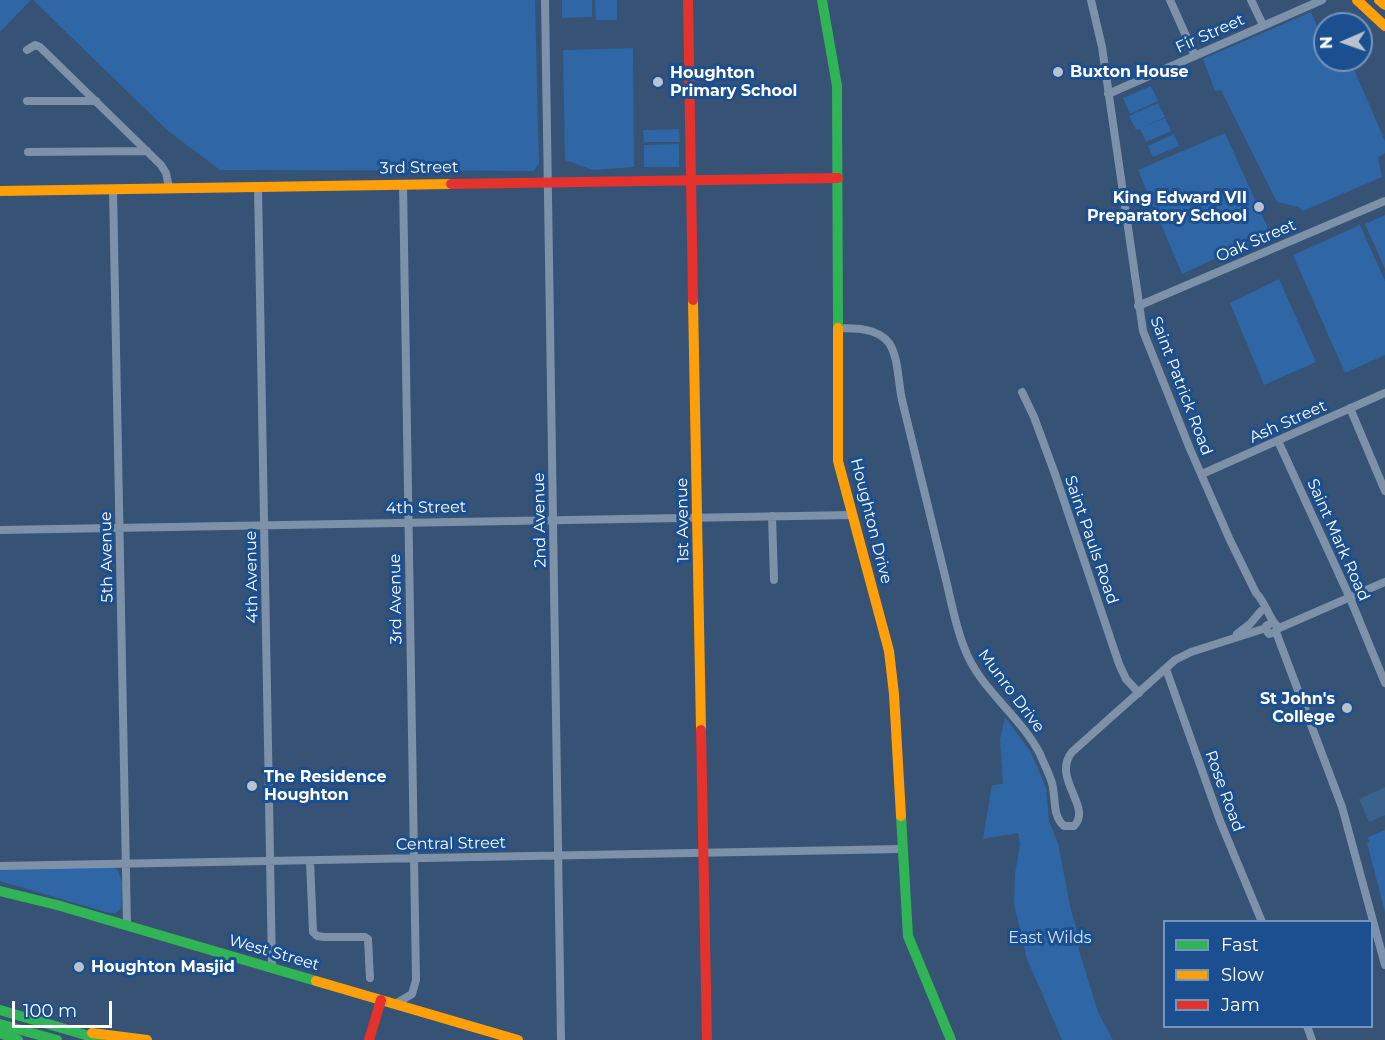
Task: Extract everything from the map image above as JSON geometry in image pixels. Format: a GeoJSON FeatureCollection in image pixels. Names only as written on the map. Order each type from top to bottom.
{"type":"FeatureCollection","features":[{"type":"Feature","properties":{"kind":"main road","name":"1st Avenue"},"geometry":{"type":"LineString","coordinates":[[688,0],[707,1040]]}},
{"type":"Feature","properties":{"kind":"main road","name":"Houghton Drive"},"geometry":{"type":"LineString","coordinates":[[822,0],[837,86],[838,461],[890,656],[909,940],[951,1040]]}},
{"type":"Feature","properties":{"kind":"main road"},"geometry":{"type":"LineString","coordinates":[[1357,0],[1385,26]]}},
{"type":"Feature","properties":{"kind":"main road"},"geometry":{"type":"LineString","coordinates":[[1379,0],[1385,5]]}},
{"type":"Feature","properties":{"kind":"main road"},"geometry":{"type":"LineString","coordinates":[[810,177],[827,186],[838,204]]}},
{"type":"Feature","properties":{"kind":"main road","name":"3rd Street"},"geometry":{"type":"LineString","coordinates":[[0,191],[838,178]]}},
{"type":"Feature","properties":{"kind":"main road","name":"West Street"},"geometry":{"type":"LineString","coordinates":[[0,885],[17,890],[23,895]]}},
{"type":"Feature","properties":{"kind":"main road","name":"West Street"},"geometry":{"type":"LineString","coordinates":[[0,891],[23,895],[518,1040]]}},
{"type":"Feature","properties":{"kind":"main road"},"geometry":{"type":"LineString","coordinates":[[369,1040],[388,1002]]}},
{"type":"Feature","properties":{"kind":"main road"},"geometry":{"type":"LineString","coordinates":[[376,1040],[388,1002]]}},
{"type":"Feature","properties":{"kind":"main road"},"geometry":{"type":"LineString","coordinates":[[0,1010],[104,1040]]}},
{"type":"Feature","properties":{"kind":"main road"},"geometry":{"type":"LineString","coordinates":[[0,1024],[57,1040]]}},
{"type":"Feature","properties":{"kind":"main road"},"geometry":{"type":"LineString","coordinates":[[0,1033],[18,1040]]}},
{"type":"Feature","properties":{"kind":"main road"},"geometry":{"type":"LineString","coordinates":[[80,1033],[103,1033],[147,1040]]}},
{"type":"Feature","properties":{"kind":"street","name":"2nd Avenue"},"geometry":{"type":"LineString","coordinates":[[545,0],[552,520],[560,856],[561,1040]]}},
{"type":"Feature","properties":{"kind":"street","name":"Saint Patrick Road"},"geometry":{"type":"LineString","coordinates":[[1091,0],[1100,36],[1138,306],[1147,345],[1230,540],[1256,593],[1261,611],[1272,628]]}},
{"type":"Feature","properties":{"kind":"street"},"geometry":{"type":"LineString","coordinates":[[1170,0],[1195,56]]}},
{"type":"Feature","properties":{"kind":"street"},"geometry":{"type":"LineString","coordinates":[[1251,0],[1263,26]]}},
{"type":"Feature","properties":{"kind":"street","name":"Fir Street"},"geometry":{"type":"LineString","coordinates":[[1108,93],[1322,0]]}},
{"type":"Feature","properties":{"kind":"street"},"geometry":{"type":"LineString","coordinates":[[27,50],[35,45],[40,47],[96,101],[165,170],[169,188]]}},
{"type":"Feature","properties":{"kind":"street"},"geometry":{"type":"LineString","coordinates":[[27,101],[96,101]]}},
{"type":"Feature","properties":{"kind":"street"},"geometry":{"type":"LineString","coordinates":[[28,152],[147,151]]}},
{"type":"Feature","properties":{"kind":"street","name":"3rd Avenue"},"geometry":{"type":"LineString","coordinates":[[388,1002],[411,995],[416,984],[403,184]]}},
{"type":"Feature","properties":{"kind":"street","name":"4th Avenue"},"geometry":{"type":"LineString","coordinates":[[258,186],[272,967]]}},
{"type":"Feature","properties":{"kind":"street","name":"5th Avenue"},"geometry":{"type":"LineString","coordinates":[[113,189],[127,925]]}},
{"type":"Feature","properties":{"kind":"street","name":"Oak Street"},"geometry":{"type":"LineString","coordinates":[[1138,306],[1385,201]]}},
{"type":"Feature","properties":{"kind":"street","name":"Munro Drive"},"geometry":{"type":"LineString","coordinates":[[838,328],[857,328],[872,332],[883,337],[890,344],[924,494],[963,646],[980,675],[1023,726],[1038,751],[1053,786],[1057,816],[1064,826],[1074,826],[1079,815],[1066,775],[1068,758],[1175,660],[1191,651],[1296,621],[1385,582]]}},
{"type":"Feature","properties":{"kind":"street","name":"Saint Pauls Road"},"geometry":{"type":"LineString","coordinates":[[1022,392],[1055,474],[1123,675],[1139,693]]}},
{"type":"Feature","properties":{"kind":"street","name":"Ash Street"},"geometry":{"type":"LineString","coordinates":[[1202,474],[1385,393]]}},
{"type":"Feature","properties":{"kind":"street"},"geometry":{"type":"LineString","coordinates":[[1350,408],[1385,491]]}},
{"type":"Feature","properties":{"kind":"street","name":"Saint Mark Road"},"geometry":{"type":"LineString","coordinates":[[1278,441],[1350,598],[1385,683]]}},
{"type":"Feature","properties":{"kind":"street","name":"4th Street"},"geometry":{"type":"LineString","coordinates":[[0,530],[852,515]]}},
{"type":"Feature","properties":{"kind":"street"},"geometry":{"type":"LineString","coordinates":[[772,516],[774,580]]}},
{"type":"Feature","properties":{"kind":"street","name":"Saint Patrick Road"},"geometry":{"type":"LineString","coordinates":[[1256,593],[1261,598],[1280,651],[1287,661],[1342,807],[1369,920]]}},
{"type":"Feature","properties":{"kind":"street"},"geometry":{"type":"LineString","coordinates":[[1226,641],[1250,624],[1261,611]]}},
{"type":"Feature","properties":{"kind":"street","name":"Rose Road"},"geometry":{"type":"LineString","coordinates":[[1166,669],[1220,821],[1262,920]]}},
{"type":"Feature","properties":{"kind":"street","name":"Central Street"},"geometry":{"type":"LineString","coordinates":[[0,866],[902,849]]}},
{"type":"Feature","properties":{"kind":"street"},"geometry":{"type":"LineString","coordinates":[[310,861],[313,932],[317,936],[324,937],[366,937],[370,978]]}},
{"type":"Feature","properties":{"kind":"street","name":"Saint Patrick Road"},"geometry":{"type":"LineString","coordinates":[[1376,947],[1385,965]]}},
{"type":"Feature","properties":{"kind":"green space"},"geometry":{"type":"Polygon","coordinates":[[[0,0],[31,0],[0,32],[0,0]]]}},
{"type":"Feature","properties":{"kind":"green space"},"geometry":{"type":"Polygon","coordinates":[[[33,0],[535,0],[539,163],[534,171],[220,170],[168,131],[33,0]]]}},
{"type":"Feature","properties":{"kind":"green space"},"geometry":{"type":"Polygon","coordinates":[[[562,0],[592,0],[592,17],[562,18],[562,0]]]}},
{"type":"Feature","properties":{"kind":"green space"},"geometry":{"type":"Polygon","coordinates":[[[595,0],[617,0],[617,20],[596,20],[595,0]]]}},
{"type":"Feature","properties":{"kind":"green space"},"geometry":{"type":"Polygon","coordinates":[[[1311,12],[1313,17],[1313,72],[1355,72],[1385,141],[1385,153],[1378,158],[1382,177],[1303,211],[1298,207],[1277,202],[1221,90],[1215,91],[1203,59],[1311,12]]]}},
{"type":"Feature","properties":{"kind":"green space"},"geometry":{"type":"Polygon","coordinates":[[[633,48],[634,167],[593,170],[565,160],[563,50],[633,48]]]}},
{"type":"Feature","properties":{"kind":"green space"},"geometry":{"type":"Polygon","coordinates":[[[1151,86],[1158,101],[1130,114],[1123,98],[1151,86]]]}},
{"type":"Feature","properties":{"kind":"green space"},"geometry":{"type":"Polygon","coordinates":[[[1158,103],[1165,117],[1141,128],[1165,118],[1171,131],[1146,142],[1140,129],[1136,130],[1129,116],[1158,103]]]}},
{"type":"Feature","properties":{"kind":"green space"},"geometry":{"type":"Polygon","coordinates":[[[679,129],[680,142],[644,142],[643,130],[679,129]]]}},
{"type":"Feature","properties":{"kind":"green space"},"geometry":{"type":"Polygon","coordinates":[[[1225,133],[1270,233],[1182,274],[1138,170],[1225,133]]]}},
{"type":"Feature","properties":{"kind":"green space"},"geometry":{"type":"Polygon","coordinates":[[[1174,134],[1179,146],[1153,157],[1148,146],[1174,134]]]}},
{"type":"Feature","properties":{"kind":"green space"},"geometry":{"type":"Polygon","coordinates":[[[679,144],[679,167],[644,167],[644,145],[679,144]]]}},
{"type":"Feature","properties":{"kind":"green space"},"geometry":{"type":"Polygon","coordinates":[[[1385,215],[1385,269],[1365,224],[1385,215]]]}},
{"type":"Feature","properties":{"kind":"green space"},"geometry":{"type":"Polygon","coordinates":[[[1360,225],[1385,281],[1385,355],[1345,373],[1293,255],[1360,225]]]}},
{"type":"Feature","properties":{"kind":"green space"},"geometry":{"type":"Polygon","coordinates":[[[1279,279],[1316,362],[1264,385],[1230,303],[1279,279]]]}},
{"type":"Feature","properties":{"kind":"green space","name":"East Wilds"},"geometry":{"type":"Polygon","coordinates":[[[1005,717],[1031,752],[1046,788],[1049,821],[1058,843],[1070,906],[1081,946],[1078,947],[1098,1012],[1113,1040],[1062,1040],[1027,959],[1014,904],[1015,874],[1020,844],[1018,833],[983,839],[992,785],[1003,784],[1000,739],[1005,717]]]}},
{"type":"Feature","properties":{"kind":"green space"},"geometry":{"type":"Polygon","coordinates":[[[1385,830],[1385,912],[1367,843],[1369,842],[1368,837],[1385,830]]]}},
{"type":"Feature","properties":{"kind":"green space"},"geometry":{"type":"Polygon","coordinates":[[[113,867],[118,870],[122,883],[121,908],[116,913],[109,913],[0,881],[0,870],[4,869],[113,867]]]}},
{"type":"Feature","properties":{"kind":"shaded area"},"geometry":{"type":"Polygon","coordinates":[[[1385,787],[1385,815],[1369,822],[1359,799],[1385,787]]]}},
{"type":"Feature","properties":{"kind":"traffic: fast"},"geometry":{"type":"LineString","coordinates":[[822,0],[837,86],[838,328]]}},
{"type":"Feature","properties":{"kind":"traffic: fast"},"geometry":{"type":"LineString","coordinates":[[901,816],[908,936],[951,1040]]}},
{"type":"Feature","properties":{"kind":"traffic: fast"},"geometry":{"type":"LineString","coordinates":[[0,891],[57,905],[316,981]]}},
{"type":"Feature","properties":{"kind":"traffic: fast"},"geometry":{"type":"LineString","coordinates":[[0,1010],[103,1040]]}},
{"type":"Feature","properties":{"kind":"traffic: fast"},"geometry":{"type":"LineString","coordinates":[[0,1024],[57,1040]]}},
{"type":"Feature","properties":{"kind":"traffic: fast"},"geometry":{"type":"LineString","coordinates":[[0,1033],[18,1040]]}},
{"type":"Feature","properties":{"kind":"traffic: slow"},"geometry":{"type":"LineString","coordinates":[[1357,0],[1385,26]]}},
{"type":"Feature","properties":{"kind":"traffic: slow"},"geometry":{"type":"LineString","coordinates":[[1379,0],[1385,5]]}},
{"type":"Feature","properties":{"kind":"traffic: slow"},"geometry":{"type":"LineString","coordinates":[[0,191],[451,184]]}},
{"type":"Feature","properties":{"kind":"traffic: slow"},"geometry":{"type":"LineString","coordinates":[[693,300],[701,730]]}},
{"type":"Feature","properties":{"kind":"traffic: slow"},"geometry":{"type":"LineString","coordinates":[[838,328],[838,461],[889,651],[894,694],[901,816]]}},
{"type":"Feature","properties":{"kind":"traffic: slow"},"geometry":{"type":"LineString","coordinates":[[316,981],[518,1040]]}},
{"type":"Feature","properties":{"kind":"traffic: slow"},"geometry":{"type":"LineString","coordinates":[[92,1033],[147,1040]]}},
{"type":"Feature","properties":{"kind":"traffic: jam"},"geometry":{"type":"LineString","coordinates":[[688,0],[693,300]]}},
{"type":"Feature","properties":{"kind":"traffic: jam"},"geometry":{"type":"LineString","coordinates":[[451,184],[838,178]]}},
{"type":"Feature","properties":{"kind":"traffic: jam"},"geometry":{"type":"LineString","coordinates":[[701,730],[707,1040]]}},
{"type":"Feature","properties":{"kind":"traffic: jam"},"geometry":{"type":"LineString","coordinates":[[369,1040],[381,1000]]}},
{"type":"Feature","properties":{"kind":"place","name":"Buxton House"},"geometry":{"type":"Point","coordinates":[1058,72]}},
{"type":"Feature","properties":{"kind":"place","name":"Houghton Primary School"},"geometry":{"type":"Point","coordinates":[658,82]}},
{"type":"Feature","properties":{"kind":"place","name":"King Edward VII Preparatory School"},"geometry":{"type":"Point","coordinates":[1259,207]}},
{"type":"Feature","properties":{"kind":"place","name":"St John's College"},"geometry":{"type":"Point","coordinates":[1347,708]}},
{"type":"Feature","properties":{"kind":"place","name":"The Residence Houghton"},"geometry":{"type":"Point","coordinates":[252,786]}},
{"type":"Feature","properties":{"kind":"place","name":"Houghton Masjid"},"geometry":{"type":"Point","coordinates":[79,967]}}]}
